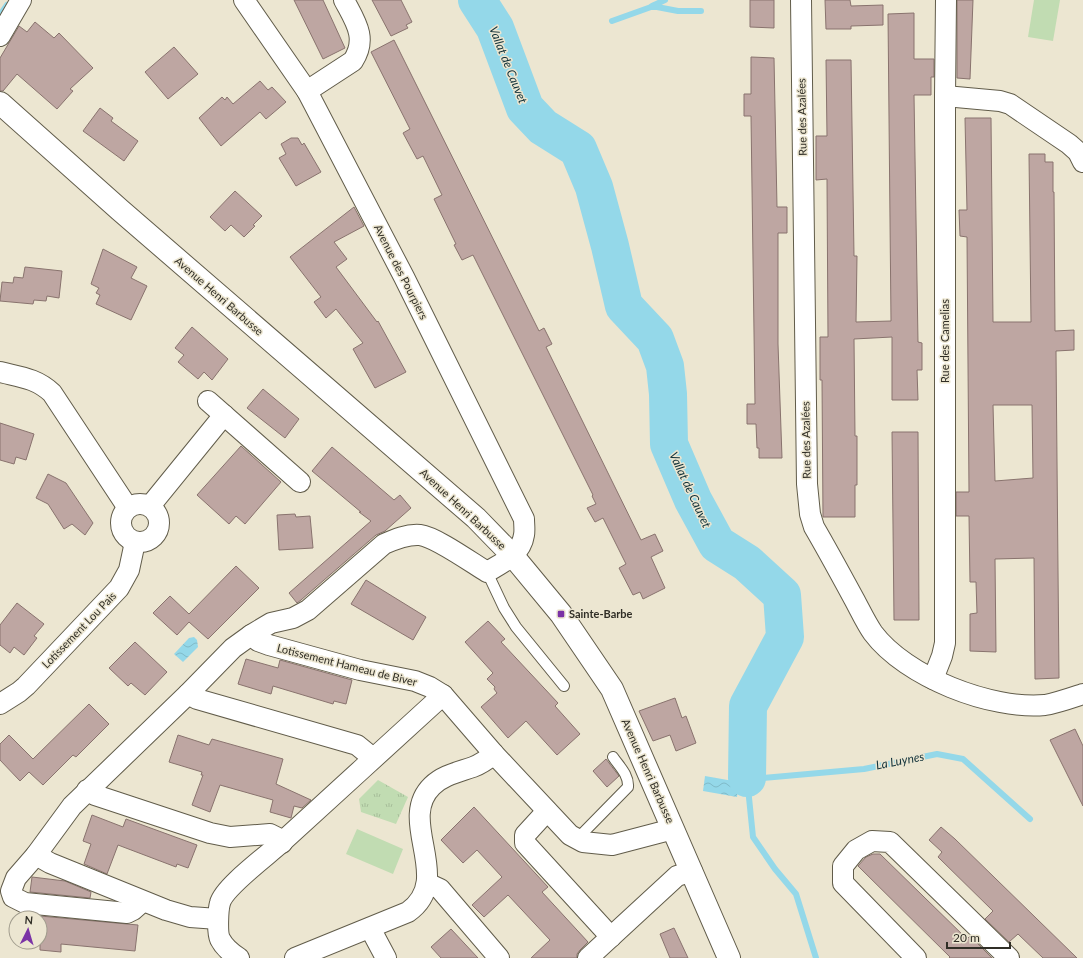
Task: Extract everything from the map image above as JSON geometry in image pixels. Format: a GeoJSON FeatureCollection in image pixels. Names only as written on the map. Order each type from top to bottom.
{"type":"FeatureCollection","features":[{"type":"Feature","properties":{"kind":"main road","name":"Avenue Henri Barbusse"},"geometry":{"type":"LineString","coordinates":[[0,103],[120,210],[476,518],[513,556],[560,614],[612,690],[729,958]]}},
{"type":"Feature","properties":{"kind":"main road","name":"Avenue Henri Barbusse"},"geometry":{"type":"LineString","coordinates":[[0,118],[120,210]]}},
{"type":"Feature","properties":{"kind":"street"},"geometry":{"type":"LineString","coordinates":[[0,36],[21,0]]}},
{"type":"Feature","properties":{"kind":"street","name":"Avenue des Pourpiers"},"geometry":{"type":"LineString","coordinates":[[244,0],[307,91],[404,277],[524,519],[524,536],[520,548],[513,556]]}},
{"type":"Feature","properties":{"kind":"street"},"geometry":{"type":"LineString","coordinates":[[307,91],[353,61],[357,54],[360,41],[359,29],[344,0]]}},
{"type":"Feature","properties":{"kind":"street","name":"Rue des Azalées"},"geometry":{"type":"LineString","coordinates":[[801,0],[807,484],[810,514],[814,527],[874,633],[889,650],[909,666],[960,692],[986,700],[1015,705],[1045,705],[1083,694]]}},
{"type":"Feature","properties":{"kind":"street","name":"Rue des Camelias"},"geometry":{"type":"LineString","coordinates":[[933,679],[940,662],[945,643],[946,0]]}},
{"type":"Feature","properties":{"kind":"street"},"geometry":{"type":"LineString","coordinates":[[945,96],[1000,101],[1010,104],[1069,144],[1078,152],[1083,162]]}},
{"type":"Feature","properties":{"kind":"street"},"geometry":{"type":"LineString","coordinates":[[0,372],[33,380],[43,385],[52,393],[128,508]]}},
{"type":"Feature","properties":{"kind":"street"},"geometry":{"type":"LineString","coordinates":[[208,401],[300,482]]}},
{"type":"Feature","properties":{"kind":"street"},"geometry":{"type":"LineString","coordinates":[[150,506],[224,415]]}},
{"type":"Feature","properties":{"kind":"street"},"geometry":{"type":"LineString","coordinates":[[139,503],[150,506],[159,518],[158,531],[154,537],[148,541],[135,542],[125,535],[121,524],[121,518],[128,508],[139,503]]}},
{"type":"Feature","properties":{"kind":"street"},"geometry":{"type":"LineString","coordinates":[[142,902],[133,910],[126,913],[25,903],[18,901],[13,897],[12,891],[16,878],[36,855],[72,806],[188,694],[233,648],[251,635],[271,624],[293,618],[308,610],[384,544],[397,538],[408,536],[420,535],[432,538],[487,572],[513,556]]}},
{"type":"Feature","properties":{"kind":"street","name":"Lotissement Lou Pais"},"geometry":{"type":"LineString","coordinates":[[0,704],[26,686],[119,588],[129,570],[135,542]]}},
{"type":"Feature","properties":{"kind":"street","name":"Lotissement Hameau de Biver"},"geometry":{"type":"LineString","coordinates":[[251,635],[258,641],[269,645],[360,670],[415,681],[430,687],[443,695],[494,754],[547,811],[570,835],[582,842],[612,845],[673,829]]}},
{"type":"Feature","properties":{"kind":"street"},"geometry":{"type":"LineString","coordinates":[[188,694],[197,699],[357,745],[373,758]]}},
{"type":"Feature","properties":{"kind":"street"},"geometry":{"type":"LineString","coordinates":[[231,956],[219,938],[218,919],[220,902],[229,888],[282,843],[443,695]]}},
{"type":"Feature","properties":{"kind":"street"},"geometry":{"type":"LineString","coordinates":[[295,958],[408,912],[416,907],[422,898],[427,883],[427,866],[419,826],[419,812],[424,797],[432,786],[445,777],[474,766],[494,754]]}},
{"type":"Feature","properties":{"kind":"street"},"geometry":{"type":"LineString","coordinates":[[87,790],[95,795],[210,834],[230,837],[270,834],[282,843]]}},
{"type":"Feature","properties":{"kind":"street"},"geometry":{"type":"LineString","coordinates":[[547,811],[525,835],[525,843],[611,937]]}},
{"type":"Feature","properties":{"kind":"street"},"geometry":{"type":"LineString","coordinates":[[916,958],[843,883],[843,866],[856,850],[872,841],[890,842],[1009,958]]}},
{"type":"Feature","properties":{"kind":"street"},"geometry":{"type":"LineString","coordinates":[[36,855],[50,863],[142,902],[190,917],[218,919]]}},
{"type":"Feature","properties":{"kind":"street"},"geometry":{"type":"LineString","coordinates":[[588,958],[677,876],[692,871]]}},
{"type":"Feature","properties":{"kind":"street"},"geometry":{"type":"LineString","coordinates":[[427,883],[440,889],[499,958]]}},
{"type":"Feature","properties":{"kind":"street"},"geometry":{"type":"LineString","coordinates":[[370,928],[386,958]]}},
{"type":"Feature","properties":{"kind":"lane"},"geometry":{"type":"LineString","coordinates":[[487,572],[504,608],[516,627],[564,686]]}},
{"type":"Feature","properties":{"kind":"lane"},"geometry":{"type":"LineString","coordinates":[[577,838],[628,787],[628,781],[625,774],[613,757]]}},
{"type":"Feature","properties":{"kind":"green space"},"geometry":{"type":"Polygon","coordinates":[[[1034,0],[1060,0],[1053,41],[1028,37],[1034,0]]]}},
{"type":"Feature","properties":{"kind":"green space"},"geometry":{"type":"Polygon","coordinates":[[[378,780],[408,797],[396,824],[361,812],[359,799],[378,780]]]}},
{"type":"Feature","properties":{"kind":"green space"},"geometry":{"type":"Polygon","coordinates":[[[357,829],[403,849],[393,874],[346,854],[357,829]]]}},
{"type":"Feature","properties":{"kind":"water"},"geometry":{"type":"Polygon","coordinates":[[[194,637],[197,640],[198,647],[183,662],[174,654],[189,638],[194,637]]]}},
{"type":"Feature","properties":{"kind":"water"},"geometry":{"type":"Polygon","coordinates":[[[705,776],[739,782],[737,797],[703,791],[705,776]]]}},
{"type":"Feature","properties":{"kind":"building"},"geometry":{"type":"Polygon","coordinates":[[[294,0],[323,0],[345,48],[323,59],[294,0]]]}},
{"type":"Feature","properties":{"kind":"building"},"geometry":{"type":"Polygon","coordinates":[[[372,0],[401,0],[412,22],[406,25],[408,28],[391,36],[372,0]]]}},
{"type":"Feature","properties":{"kind":"building"},"geometry":{"type":"Polygon","coordinates":[[[750,0],[774,0],[774,28],[750,27],[750,0]]]}},
{"type":"Feature","properties":{"kind":"building"},"geometry":{"type":"Polygon","coordinates":[[[825,0],[850,0],[851,6],[883,5],[883,25],[851,26],[851,29],[826,29],[825,0]]]}},
{"type":"Feature","properties":{"kind":"building"},"geometry":{"type":"Polygon","coordinates":[[[957,0],[973,0],[970,79],[957,78],[957,0]]]}},
{"type":"Feature","properties":{"kind":"building"},"geometry":{"type":"Polygon","coordinates":[[[914,13],[914,59],[934,59],[934,77],[931,77],[931,95],[914,95],[918,342],[922,343],[922,370],[917,370],[918,400],[892,400],[892,337],[854,339],[855,436],[857,436],[857,485],[855,485],[855,517],[823,517],[822,380],[820,380],[820,337],[828,337],[827,179],[816,180],[816,136],[827,136],[826,60],[851,60],[854,256],[857,256],[856,322],[891,321],[888,14],[914,13]]]}},
{"type":"Feature","properties":{"kind":"building"},"geometry":{"type":"Polygon","coordinates":[[[35,22],[54,38],[59,33],[93,68],[70,89],[73,91],[57,109],[17,74],[3,91],[0,91],[0,58],[19,26],[27,32],[35,22]]]}},
{"type":"Feature","properties":{"kind":"building"},"geometry":{"type":"Polygon","coordinates":[[[394,40],[539,331],[544,328],[552,344],[546,347],[641,540],[655,534],[663,551],[651,557],[665,588],[643,599],[640,592],[633,595],[619,568],[626,564],[603,518],[595,522],[587,508],[596,504],[592,496],[593,495],[473,255],[462,260],[454,245],[456,244],[434,199],[442,195],[423,156],[417,159],[403,133],[410,129],[371,52],[394,40]]]}},
{"type":"Feature","properties":{"kind":"building"},"geometry":{"type":"Polygon","coordinates":[[[174,47],[198,74],[168,99],[145,72],[174,47]]]}},
{"type":"Feature","properties":{"kind":"building"},"geometry":{"type":"Polygon","coordinates":[[[751,57],[774,58],[777,207],[787,207],[787,233],[778,233],[778,344],[782,458],[759,458],[756,424],[747,424],[747,404],[755,404],[751,116],[744,116],[744,94],[751,94],[751,57]]]}},
{"type":"Feature","properties":{"kind":"building"},"geometry":{"type":"Polygon","coordinates":[[[260,81],[268,90],[272,87],[286,102],[266,119],[260,112],[221,146],[199,118],[222,97],[225,100],[227,97],[233,104],[260,81]]]}},
{"type":"Feature","properties":{"kind":"building"},"geometry":{"type":"Polygon","coordinates":[[[100,108],[113,118],[111,121],[138,141],[124,161],[83,131],[100,108]]]}},
{"type":"Feature","properties":{"kind":"building"},"geometry":{"type":"Polygon","coordinates":[[[965,118],[991,118],[993,322],[1031,322],[1029,154],[1045,154],[1045,162],[1053,162],[1055,331],[1074,330],[1074,350],[1056,351],[1059,678],[1035,679],[1034,558],[995,559],[996,652],[970,651],[970,614],[977,613],[976,582],[970,582],[969,516],[956,516],[956,492],[969,492],[967,237],[960,236],[959,210],[967,210],[965,118]],[[993,405],[995,481],[1033,478],[1032,405],[993,405]]]}},
{"type":"Feature","properties":{"kind":"building"},"geometry":{"type":"Polygon","coordinates":[[[291,138],[298,138],[302,145],[304,143],[321,172],[296,186],[279,158],[286,154],[281,144],[291,138]]]}},
{"type":"Feature","properties":{"kind":"building"},"geometry":{"type":"Polygon","coordinates":[[[235,191],[262,216],[244,237],[231,225],[225,231],[210,217],[235,191]]]}},
{"type":"Feature","properties":{"kind":"building"},"geometry":{"type":"Polygon","coordinates":[[[354,207],[364,226],[334,242],[347,259],[336,267],[377,322],[378,321],[406,372],[375,388],[353,349],[363,343],[336,309],[326,318],[314,302],[321,297],[290,257],[354,207]]]}},
{"type":"Feature","properties":{"kind":"building"},"geometry":{"type":"Polygon","coordinates":[[[103,249],[137,267],[131,278],[147,286],[131,320],[96,304],[100,295],[96,293],[99,288],[91,284],[103,249]]]}},
{"type":"Feature","properties":{"kind":"building"},"geometry":{"type":"Polygon","coordinates":[[[25,267],[62,271],[59,298],[47,296],[46,301],[34,300],[33,304],[0,301],[2,282],[13,283],[14,277],[23,278],[25,267]]]}},
{"type":"Feature","properties":{"kind":"building"},"geometry":{"type":"Polygon","coordinates":[[[192,327],[228,359],[212,380],[204,372],[198,379],[178,362],[184,355],[175,348],[192,327]]]}},
{"type":"Feature","properties":{"kind":"building"},"geometry":{"type":"Polygon","coordinates":[[[263,389],[299,419],[285,438],[247,408],[263,389]]]}},
{"type":"Feature","properties":{"kind":"building"},"geometry":{"type":"Polygon","coordinates":[[[0,423],[34,434],[26,460],[16,457],[14,464],[0,460],[0,423]]]}},
{"type":"Feature","properties":{"kind":"building"},"geometry":{"type":"Polygon","coordinates":[[[892,432],[918,432],[919,620],[894,620],[892,432]]]}},
{"type":"Feature","properties":{"kind":"building"},"geometry":{"type":"Polygon","coordinates":[[[241,446],[281,482],[245,524],[236,516],[229,524],[197,495],[241,446]]]}},
{"type":"Feature","properties":{"kind":"building"},"geometry":{"type":"Polygon","coordinates":[[[332,447],[394,500],[400,495],[411,508],[385,531],[376,535],[297,603],[289,593],[371,521],[312,471],[332,447]]]}},
{"type":"Feature","properties":{"kind":"building"},"geometry":{"type":"Polygon","coordinates":[[[48,474],[66,483],[93,523],[85,535],[72,524],[64,529],[48,504],[36,498],[48,474]]]}},
{"type":"Feature","properties":{"kind":"building"},"geometry":{"type":"Polygon","coordinates":[[[295,514],[296,517],[310,516],[313,548],[279,550],[277,515],[295,514]]]}},
{"type":"Feature","properties":{"kind":"building"},"geometry":{"type":"Polygon","coordinates":[[[236,566],[259,588],[208,639],[189,622],[177,635],[153,613],[170,596],[189,614],[236,566]]]}},
{"type":"Feature","properties":{"kind":"building"},"geometry":{"type":"Polygon","coordinates":[[[366,580],[426,617],[413,640],[351,604],[366,580]]]}},
{"type":"Feature","properties":{"kind":"building"},"geometry":{"type":"Polygon","coordinates":[[[17,603],[44,624],[34,636],[37,638],[24,655],[14,647],[10,653],[0,645],[0,625],[17,603]]]}},
{"type":"Feature","properties":{"kind":"building"},"geometry":{"type":"Polygon","coordinates":[[[488,621],[505,639],[501,642],[558,703],[555,706],[580,734],[557,755],[526,721],[508,738],[481,707],[497,693],[494,689],[495,687],[487,679],[493,673],[465,642],[488,621]]]}},
{"type":"Feature","properties":{"kind":"building"},"geometry":{"type":"Polygon","coordinates":[[[135,642],[167,672],[145,695],[131,683],[128,686],[109,668],[135,642]]]}},
{"type":"Feature","properties":{"kind":"building"},"geometry":{"type":"Polygon","coordinates":[[[246,659],[278,668],[280,660],[352,680],[346,704],[334,701],[333,704],[273,686],[271,694],[238,684],[246,659]]]}},
{"type":"Feature","properties":{"kind":"building"},"geometry":{"type":"Polygon","coordinates":[[[675,698],[682,718],[686,716],[696,743],[676,751],[670,735],[653,741],[639,711],[675,698]]]}},
{"type":"Feature","properties":{"kind":"building"},"geometry":{"type":"Polygon","coordinates":[[[89,704],[109,724],[76,757],[73,755],[43,785],[29,772],[20,781],[0,760],[0,744],[9,735],[33,759],[89,704]]]}},
{"type":"Feature","properties":{"kind":"building"},"geometry":{"type":"Polygon","coordinates":[[[1075,729],[1083,746],[1083,806],[1050,740],[1075,729]]]}},
{"type":"Feature","properties":{"kind":"building"},"geometry":{"type":"Polygon","coordinates":[[[178,735],[209,745],[212,739],[283,759],[276,784],[311,800],[302,808],[294,806],[291,818],[270,812],[273,800],[220,785],[210,812],[192,805],[203,775],[201,775],[202,772],[169,762],[178,735]]]}},
{"type":"Feature","properties":{"kind":"building"},"geometry":{"type":"Polygon","coordinates":[[[606,759],[619,776],[607,787],[593,771],[606,759]]]}},
{"type":"Feature","properties":{"kind":"building"},"geometry":{"type":"Polygon","coordinates":[[[474,807],[548,887],[542,892],[588,942],[577,954],[577,958],[531,958],[550,940],[508,895],[484,917],[472,905],[502,877],[477,850],[463,863],[441,840],[474,807]]]}},
{"type":"Feature","properties":{"kind":"building"},"geometry":{"type":"Polygon","coordinates":[[[92,815],[123,827],[126,819],[197,845],[188,868],[177,864],[176,867],[118,845],[107,874],[84,864],[91,844],[83,841],[92,815]]]}},
{"type":"Feature","properties":{"kind":"building"},"geometry":{"type":"Polygon","coordinates":[[[941,827],[1077,958],[1043,958],[1018,934],[1009,942],[985,919],[993,911],[938,857],[942,852],[929,840],[941,827]]]}},
{"type":"Feature","properties":{"kind":"building"},"geometry":{"type":"Polygon","coordinates":[[[873,854],[880,854],[967,939],[970,936],[992,958],[949,958],[950,957],[858,866],[866,857],[873,854]]]}},
{"type":"Feature","properties":{"kind":"building"},"geometry":{"type":"Polygon","coordinates":[[[32,877],[65,881],[91,892],[90,898],[30,892],[32,877]]]}},
{"type":"Feature","properties":{"kind":"building"},"geometry":{"type":"Polygon","coordinates":[[[48,917],[138,925],[135,951],[61,944],[61,952],[40,950],[48,950],[48,917]]]}},
{"type":"Feature","properties":{"kind":"building"},"geometry":{"type":"Polygon","coordinates":[[[674,928],[688,958],[670,958],[660,934],[674,928]]]}},
{"type":"Feature","properties":{"kind":"building"},"geometry":{"type":"Polygon","coordinates":[[[451,929],[478,958],[441,958],[431,947],[451,929]]]}},
{"type":"Feature","properties":{"kind":"waterway","name":"Vallat de Cauvet"},"geometry":{"type":"LineString","coordinates":[[477,0],[495,28],[525,108],[543,127],[578,149],[594,187],[624,306],[655,339],[665,366],[668,394],[669,444],[693,500],[717,544],[747,563],[782,595],[785,637],[748,706],[747,778]]}},
{"type":"Feature","properties":{"kind":"waterway"},"geometry":{"type":"LineString","coordinates":[[652,6],[665,0]]}},
{"type":"Feature","properties":{"kind":"waterway"},"geometry":{"type":"LineString","coordinates":[[0,15],[7,5]]}},
{"type":"Feature","properties":{"kind":"waterway"},"geometry":{"type":"LineString","coordinates":[[612,21],[651,7],[678,11],[701,11]]}},
{"type":"Feature","properties":{"kind":"waterway","name":"La Luynes"},"geometry":{"type":"LineString","coordinates":[[816,958],[796,894],[775,869],[753,837],[747,778],[763,778],[864,769],[937,754],[963,759],[1030,819]]}},
{"type":"Feature","properties":{"kind":"place","name":"Sainte-Barbe"},"geometry":{"type":"Point","coordinates":[561,614]}}]}
